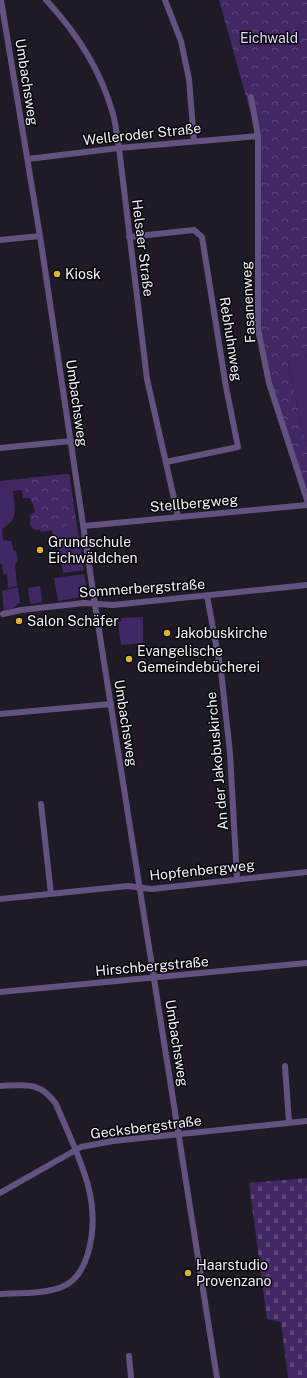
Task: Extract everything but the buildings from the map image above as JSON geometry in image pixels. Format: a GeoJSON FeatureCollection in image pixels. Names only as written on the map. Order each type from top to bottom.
{"type":"FeatureCollection","features":[{"type":"Feature","properties":{"kind":"street","name":"Umbachsweg"},"geometry":{"type":"LineString","coordinates":[[1,0],[28,159],[95,605],[180,1134],[217,1378]]}},
{"type":"Feature","properties":{"kind":"street","name":"Helsaer Straße"},"geometry":{"type":"LineString","coordinates":[[46,0],[64,19],[89,57],[113,114],[119,148],[148,379],[178,516]]}},
{"type":"Feature","properties":{"kind":"street"},"geometry":{"type":"LineString","coordinates":[[165,0],[181,41],[188,72],[194,141]]}},
{"type":"Feature","properties":{"kind":"street","name":"Fasanenweg"},"geometry":{"type":"LineString","coordinates":[[251,97],[258,136],[258,329],[269,383],[307,500]]}},
{"type":"Feature","properties":{"kind":"street","name":"Welleroder Straße"},"geometry":{"type":"LineString","coordinates":[[28,159],[119,148],[258,136]]}},
{"type":"Feature","properties":{"kind":"street","name":"Rebhuhnweg"},"geometry":{"type":"LineString","coordinates":[[130,237],[194,230],[202,237],[226,387],[238,447],[166,462]]}},
{"type":"Feature","properties":{"kind":"street"},"geometry":{"type":"LineString","coordinates":[[0,240],[40,236]]}},
{"type":"Feature","properties":{"kind":"street"},"geometry":{"type":"LineString","coordinates":[[0,448],[70,441]]}},
{"type":"Feature","properties":{"kind":"street","name":"Stellbergweg"},"geometry":{"type":"LineString","coordinates":[[84,526],[307,505]]}},
{"type":"Feature","properties":{"kind":"street","name":"Sommerbergstraße"},"geometry":{"type":"LineString","coordinates":[[3,614],[21,610],[84,603],[95,605],[207,596],[307,585]]}},
{"type":"Feature","properties":{"kind":"street","name":"An der Jakobuskirche"},"geometry":{"type":"LineString","coordinates":[[207,596],[224,694],[230,753],[237,878]]}},
{"type":"Feature","properties":{"kind":"street"},"geometry":{"type":"LineString","coordinates":[[0,714],[111,704]]}},
{"type":"Feature","properties":{"kind":"street"},"geometry":{"type":"LineString","coordinates":[[41,804],[51,894]]}},
{"type":"Feature","properties":{"kind":"street","name":"Hopfenbergweg"},"geometry":{"type":"LineString","coordinates":[[0,899],[128,886],[152,889],[237,878],[307,872]]}},
{"type":"Feature","properties":{"kind":"street","name":"Hirschbergstraße"},"geometry":{"type":"LineString","coordinates":[[0,992],[307,963]]}},
{"type":"Feature","properties":{"kind":"street"},"geometry":{"type":"LineString","coordinates":[[285,1066],[289,1123]]}},
{"type":"Feature","properties":{"kind":"street"},"geometry":{"type":"LineString","coordinates":[[0,1086],[29,1085],[38,1087],[46,1091],[56,1104],[90,1187],[93,1208],[90,1246],[82,1270],[72,1281],[54,1289],[0,1294]]}},
{"type":"Feature","properties":{"kind":"street","name":"Gecksbergstraße"},"geometry":{"type":"LineString","coordinates":[[0,1193],[75,1150],[113,1141],[307,1121]]}},
{"type":"Feature","properties":{"kind":"street"},"geometry":{"type":"LineString","coordinates":[[129,1356],[131,1378]]}},
{"type":"Feature","properties":{"kind":"green space","name":"Eichwald"},"geometry":{"type":"Polygon","coordinates":[[[219,0],[307,0],[307,355],[287,361],[307,448],[307,510],[257,329],[256,132],[219,0]]]}},
{"type":"Feature","properties":{"kind":"green space"},"geometry":{"type":"Polygon","coordinates":[[[307,355],[307,448],[287,361],[307,355]]]}},
{"type":"Feature","properties":{"kind":"green space"},"geometry":{"type":"Polygon","coordinates":[[[69,474],[84,570],[63,573],[57,538],[53,538],[52,530],[41,532],[32,498],[23,498],[22,490],[13,491],[15,513],[11,521],[2,529],[3,540],[11,541],[14,551],[16,551],[18,562],[15,564],[17,586],[8,588],[7,574],[3,574],[2,564],[0,564],[0,481],[69,474]]]}},
{"type":"Feature","properties":{"kind":"green space"},"geometry":{"type":"Polygon","coordinates":[[[69,474],[76,523],[66,525],[61,529],[33,529],[30,524],[30,516],[35,512],[24,485],[28,482],[27,478],[69,474]]]}},
{"type":"Feature","properties":{"kind":"green space"},"geometry":{"type":"Polygon","coordinates":[[[84,574],[88,596],[58,601],[54,578],[84,574]]]}},
{"type":"Feature","properties":{"kind":"green space"},"geometry":{"type":"Polygon","coordinates":[[[40,586],[42,602],[30,604],[28,588],[40,586]]]}},
{"type":"Feature","properties":{"kind":"green space"},"geometry":{"type":"Polygon","coordinates":[[[18,587],[20,602],[14,608],[5,610],[4,613],[2,591],[18,587]]]}},
{"type":"Feature","properties":{"kind":"green space"},"geometry":{"type":"Polygon","coordinates":[[[143,617],[143,643],[121,645],[118,622],[122,621],[121,618],[143,617]]]}},
{"type":"Feature","properties":{"kind":"green space"},"geometry":{"type":"Polygon","coordinates":[[[307,1178],[307,1378],[288,1378],[281,1322],[267,1319],[249,1183],[307,1178]]]}},
{"type":"Feature","properties":{"kind":"place","name":"Kiosk"},"geometry":{"type":"Point","coordinates":[57,274]}},
{"type":"Feature","properties":{"kind":"place","name":"Grundschule Eichwäldchen"},"geometry":{"type":"Point","coordinates":[40,550]}},
{"type":"Feature","properties":{"kind":"place","name":"Salon Schäfer"},"geometry":{"type":"Point","coordinates":[19,621]}},
{"type":"Feature","properties":{"kind":"place","name":"Jakobuskirche"},"geometry":{"type":"Point","coordinates":[167,633]}},
{"type":"Feature","properties":{"kind":"place","name":"Evangelische Gemeindebücherei"},"geometry":{"type":"Point","coordinates":[129,659]}},
{"type":"Feature","properties":{"kind":"place","name":"Haarstudio Provenzano"},"geometry":{"type":"Point","coordinates":[188,1273]}}]}
